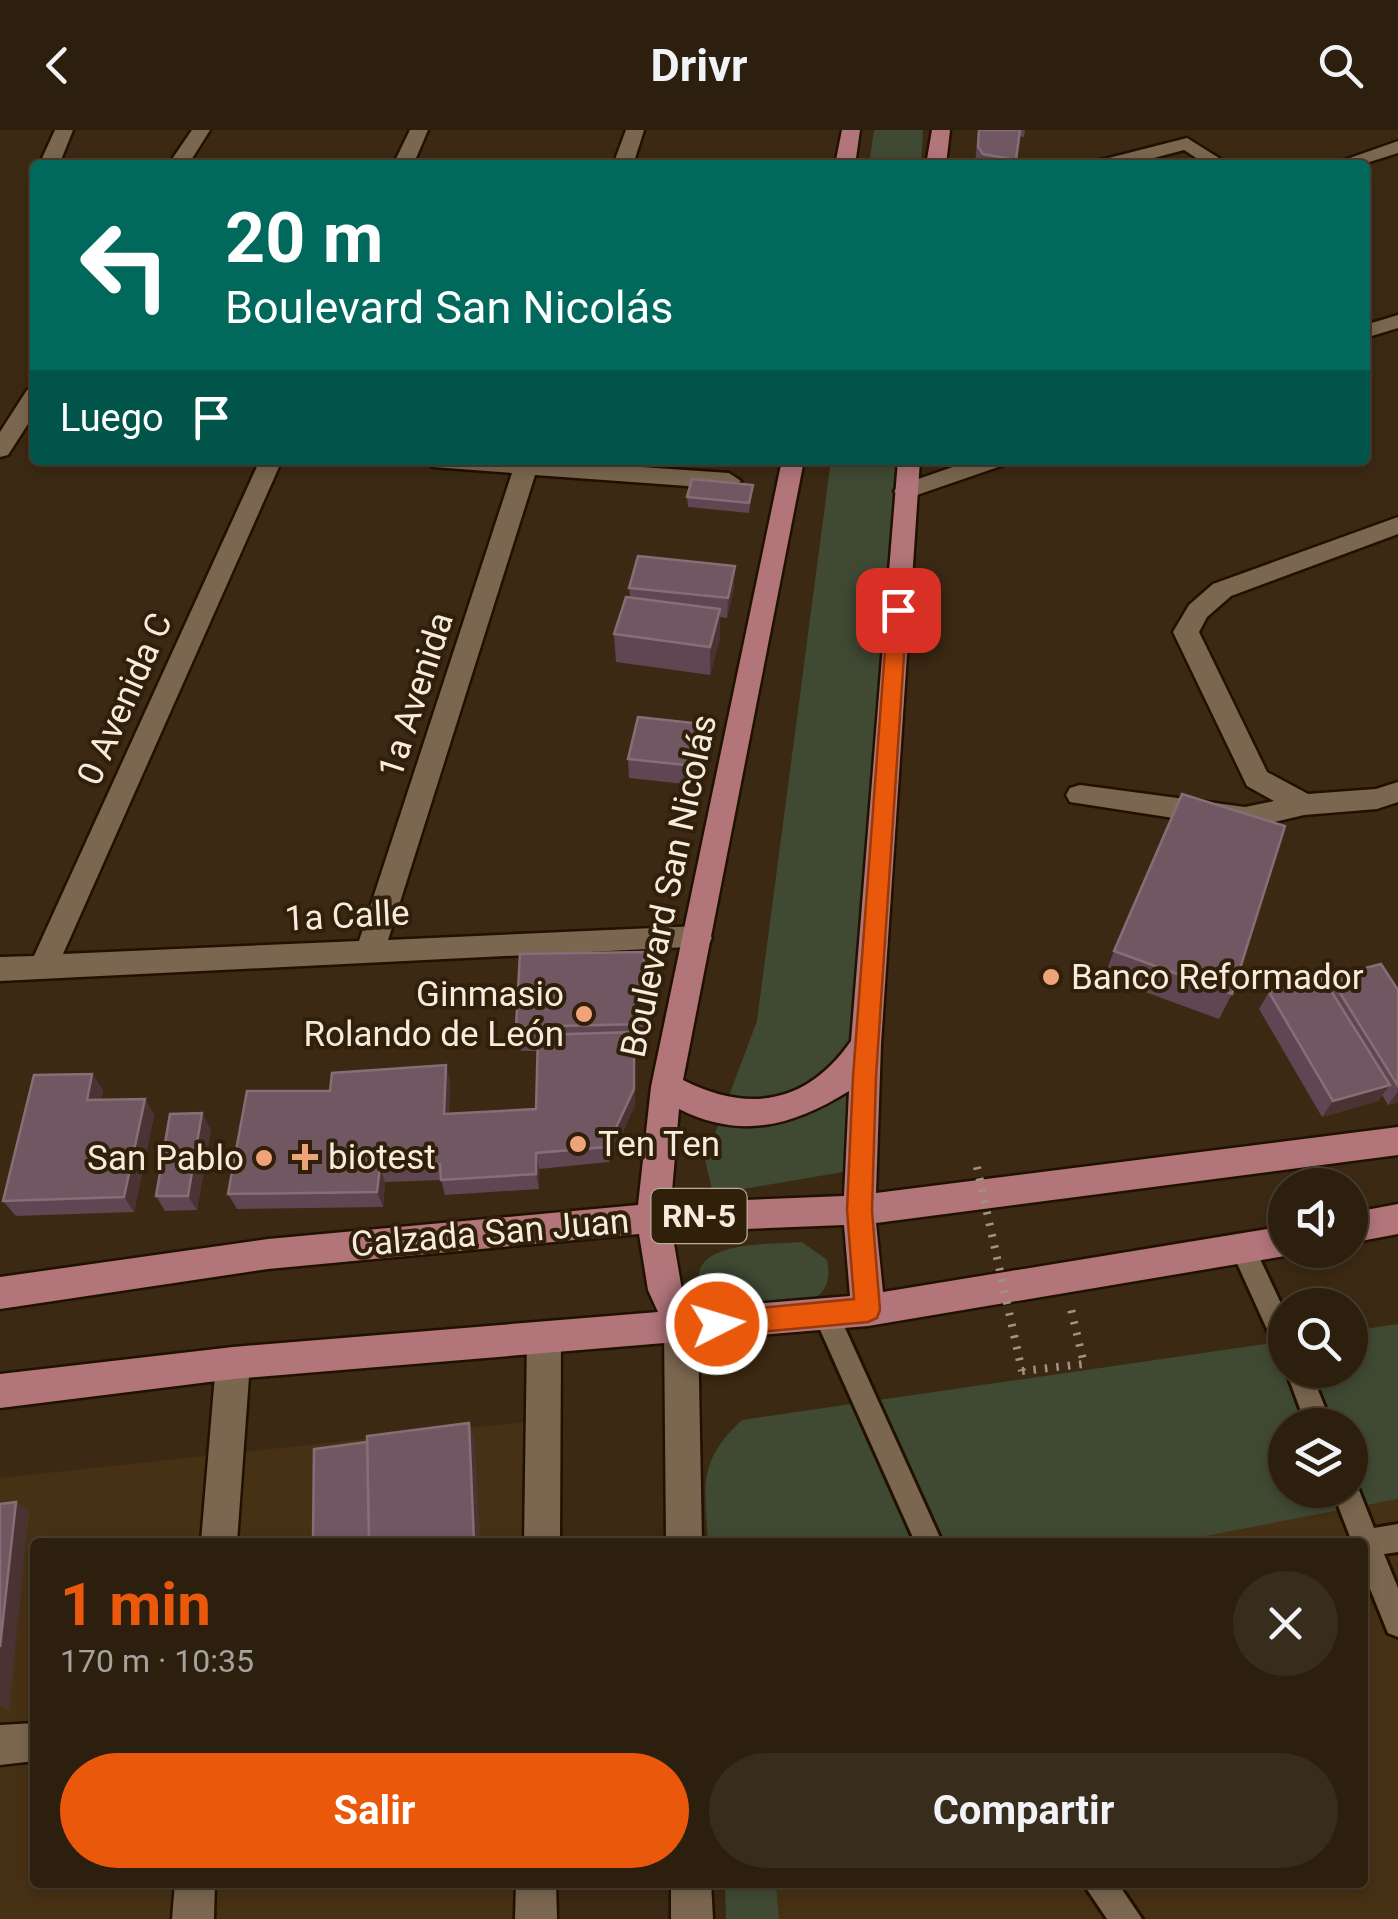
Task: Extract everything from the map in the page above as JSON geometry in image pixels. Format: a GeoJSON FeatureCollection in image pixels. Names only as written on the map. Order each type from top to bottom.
{"type":"FeatureCollection","features":[{"type":"Feature","properties":{"kind":"main road"},"geometry":{"type":"LineString","coordinates":[[845,160],[850,130]]}},
{"type":"Feature","properties":{"kind":"main road"},"geometry":{"type":"LineString","coordinates":[[937,160],[941,130]]}},
{"type":"Feature","properties":{"kind":"main road","name":"Boulevard San Nicolás"},"geometry":{"type":"LineString","coordinates":[[681,1327],[665,1290],[652,1218],[666,1087],[792,465]]}},
{"type":"Feature","properties":{"kind":"main road"},"geometry":{"type":"LineString","coordinates":[[868,1310],[859,1210],[866,1044],[909,465]]}},
{"type":"Feature","properties":{"kind":"main road"},"geometry":{"type":"LineString","coordinates":[[666,1087],[708,1108],[757,1114],[804,1104],[842,1079],[866,1044]]}},
{"type":"Feature","properties":{"kind":"main road","name":"Calzada San Juan"},"geometry":{"type":"LineString","coordinates":[[0,1293],[268,1254],[652,1218],[859,1210],[1133,1178],[1398,1141]]}},
{"type":"Feature","properties":{"kind":"main road"},"geometry":{"type":"LineString","coordinates":[[1368,1225],[1398,1219]]}},
{"type":"Feature","properties":{"kind":"main road"},"geometry":{"type":"LineString","coordinates":[[0,1391],[233,1363],[868,1310],[1268,1245]]}},
{"type":"Feature","properties":{"kind":"street"},"geometry":{"type":"LineString","coordinates":[[51,160],[64,130]]}},
{"type":"Feature","properties":{"kind":"street"},"geometry":{"type":"LineString","coordinates":[[181,160],[201,130]]}},
{"type":"Feature","properties":{"kind":"street"},"geometry":{"type":"LineString","coordinates":[[405,160],[419,130]]}},
{"type":"Feature","properties":{"kind":"street"},"geometry":{"type":"LineString","coordinates":[[626,160],[635,130]]}},
{"type":"Feature","properties":{"kind":"street"},"geometry":{"type":"LineString","coordinates":[[1118,160],[1183,137],[1213,160]]}},
{"type":"Feature","properties":{"kind":"street"},"geometry":{"type":"LineString","coordinates":[[1357,160],[1398,148]]}},
{"type":"Feature","properties":{"kind":"street"},"geometry":{"type":"LineString","coordinates":[[1370,330],[1398,321]]}},
{"type":"Feature","properties":{"kind":"street"},"geometry":{"type":"LineString","coordinates":[[0,450],[26,426]]}},
{"type":"Feature","properties":{"kind":"street","name":"0 Avenida C"},"geometry":{"type":"LineString","coordinates":[[43,967],[269,465]]}},
{"type":"Feature","properties":{"kind":"street","name":"1a Avenida"},"geometry":{"type":"LineString","coordinates":[[370,952],[527,465]]}},
{"type":"Feature","properties":{"kind":"street"},"geometry":{"type":"LineString","coordinates":[[540,465],[729,480]]}},
{"type":"Feature","properties":{"kind":"street"},"geometry":{"type":"LineString","coordinates":[[906,491],[981,465]]}},
{"type":"Feature","properties":{"kind":"street"},"geometry":{"type":"LineString","coordinates":[[1304,804],[1257,779],[1186,632],[1198,611],[1222,590],[1398,525]]}},
{"type":"Feature","properties":{"kind":"street"},"geometry":{"type":"LineString","coordinates":[[1080,795],[1246,818],[1304,804],[1377,798],[1398,792]]}},
{"type":"Feature","properties":{"kind":"street","name":"1a Calle"},"geometry":{"type":"LineString","coordinates":[[0,969],[698,938]]}},
{"type":"Feature","properties":{"kind":"street"},"geometry":{"type":"LineString","coordinates":[[681,1327],[684,1538]]}},
{"type":"Feature","properties":{"kind":"street"},"geometry":{"type":"LineString","coordinates":[[542,1538],[544,1339]]}},
{"type":"Feature","properties":{"kind":"street"},"geometry":{"type":"LineString","coordinates":[[219,1538],[233,1363]]}},
{"type":"Feature","properties":{"kind":"street"},"geometry":{"type":"LineString","coordinates":[[0,1744],[30,1742]]}},
{"type":"Feature","properties":{"kind":"street"},"geometry":{"type":"LineString","coordinates":[[193,1919],[195,1888]]}},
{"type":"Feature","properties":{"kind":"street"},"geometry":{"type":"LineString","coordinates":[[536,1888],[536,1919]]}},
{"type":"Feature","properties":{"kind":"street"},"geometry":{"type":"LineString","coordinates":[[691,1888],[692,1919]]}},
{"type":"Feature","properties":{"kind":"lane"},"geometry":{"type":"LineString","coordinates":[[1243,1250],[1268,1304]]}},
{"type":"Feature","properties":{"kind":"lane"},"geometry":{"type":"LineString","coordinates":[[826,1314],[927,1538]]}},
{"type":"Feature","properties":{"kind":"lane"},"geometry":{"type":"LineString","coordinates":[[1352,1508],[1364,1538]]}},
{"type":"Feature","properties":{"kind":"lane"},"geometry":{"type":"LineString","coordinates":[[1368,1544],[1398,1538]]}},
{"type":"Feature","properties":{"kind":"lane"},"geometry":{"type":"LineString","coordinates":[[1368,1549],[1398,1622]]}},
{"type":"Feature","properties":{"kind":"lane"},"geometry":{"type":"LineString","coordinates":[[1103,1888],[1128,1919]]}},
{"type":"Feature","properties":{"kind":"path"},"geometry":{"type":"LineString","coordinates":[[978,1167],[1022,1371],[1084,1364],[1064,1280]]}},
{"type":"Feature","properties":{"kind":"shaded area"},"geometry":{"type":"Polygon","coordinates":[[[523,1422],[533,1436],[528,1538],[30,1538],[30,1888],[514,1888],[512,1919],[0,1919],[0,1478],[523,1422]]]}},
{"type":"Feature","properties":{"kind":"shaded area"},"geometry":{"type":"Polygon","coordinates":[[[1398,1499],[1398,1919],[779,1919],[776,1888],[1368,1888],[1368,1538],[1195,1538],[1368,1508],[1368,1505],[1398,1499]]]}},
{"type":"Feature","properties":{"kind":"green space"},"geometry":{"type":"Polygon","coordinates":[[[874,130],[923,130],[921,160],[870,160],[874,130]]]}},
{"type":"Feature","properties":{"kind":"green space"},"geometry":{"type":"Polygon","coordinates":[[[830,465],[903,465],[861,1169],[713,1194],[705,1160],[757,1021],[830,465]]]}},
{"type":"Feature","properties":{"kind":"green space"},"geometry":{"type":"Polygon","coordinates":[[[802,1242],[827,1260],[828,1267],[824,1290],[809,1302],[732,1311],[709,1303],[702,1293],[699,1273],[705,1261],[717,1253],[752,1245],[802,1242]]]}},
{"type":"Feature","properties":{"kind":"green space"},"geometry":{"type":"Polygon","coordinates":[[[1398,1324],[1398,1499],[1368,1505],[1368,1408],[1268,1408],[1268,1508],[1351,1508],[1195,1538],[708,1538],[707,1475],[717,1449],[742,1420],[1268,1343],[1268,1388],[1368,1388],[1368,1328],[1398,1324]]]}},
{"type":"Feature","properties":{"kind":"green space"},"geometry":{"type":"Polygon","coordinates":[[[725,1888],[776,1888],[779,1919],[726,1919],[725,1888]]]}},
{"type":"Feature","properties":{"kind":"building"},"geometry":{"type":"Polygon","coordinates":[[[979,130],[1020,130],[1016,160],[983,154],[978,147],[979,130]]]}},
{"type":"Feature","properties":{"kind":"building"},"geometry":{"type":"Polygon","coordinates":[[[692,479],[753,485],[749,503],[687,497],[692,479]]]}},
{"type":"Feature","properties":{"kind":"building"},"geometry":{"type":"Polygon","coordinates":[[[638,556],[735,566],[728,598],[629,588],[638,556]]]}},
{"type":"Feature","properties":{"kind":"building"},"geometry":{"type":"Polygon","coordinates":[[[626,597],[720,609],[710,647],[614,634],[626,597]]]}},
{"type":"Feature","properties":{"kind":"building"},"geometry":{"type":"Polygon","coordinates":[[[638,717],[703,724],[694,766],[628,759],[638,717]]]}},
{"type":"Feature","properties":{"kind":"building"},"geometry":{"type":"Polygon","coordinates":[[[1182,794],[1285,826],[1232,994],[1114,951],[1182,794]]]}},
{"type":"Feature","properties":{"kind":"building","name":"Ginmasio Rolando de León"},"geometry":{"type":"Polygon","coordinates":[[[644,952],[643,1024],[516,1027],[520,954],[644,952]]]}},
{"type":"Feature","properties":{"kind":"building"},"geometry":{"type":"Polygon","coordinates":[[[1381,964],[1398,990],[1398,1086],[1330,977],[1381,964]]]}},
{"type":"Feature","properties":{"kind":"building"},"geometry":{"type":"Polygon","coordinates":[[[1323,978],[1390,1085],[1333,1101],[1269,992],[1323,978]]]}},
{"type":"Feature","properties":{"kind":"building"},"geometry":{"type":"Polygon","coordinates":[[[634,1032],[634,1089],[607,1147],[536,1153],[536,1174],[441,1180],[440,1164],[380,1167],[377,1192],[228,1194],[247,1091],[330,1091],[332,1073],[446,1065],[444,1114],[536,1109],[538,1035],[634,1032]]]}},
{"type":"Feature","properties":{"kind":"building"},"geometry":{"type":"Polygon","coordinates":[[[92,1074],[87,1100],[145,1099],[124,1197],[3,1201],[34,1075],[92,1074]]]}},
{"type":"Feature","properties":{"kind":"building"},"geometry":{"type":"Polygon","coordinates":[[[202,1113],[188,1196],[156,1196],[170,1114],[202,1113]]]}},
{"type":"Feature","properties":{"kind":"building"},"geometry":{"type":"Polygon","coordinates":[[[469,1423],[474,1538],[369,1538],[367,1436],[469,1423]]]}},
{"type":"Feature","properties":{"kind":"building"},"geometry":{"type":"Polygon","coordinates":[[[367,1442],[369,1538],[313,1538],[314,1449],[367,1442]]]}},
{"type":"Feature","properties":{"kind":"building"},"geometry":{"type":"Polygon","coordinates":[[[16,1502],[0,1647],[0,1504],[16,1502]]]}},
{"type":"Feature","properties":{"kind":"place","name":"Banco Reformador"},"geometry":{"type":"Point","coordinates":[1051,977]}},
{"type":"Feature","properties":{"kind":"place","name":"Ginmasio Rolando de León"},"geometry":{"type":"Point","coordinates":[584,1014]}},
{"type":"Feature","properties":{"kind":"place","name":"Ten Ten"},"geometry":{"type":"Point","coordinates":[578,1144]}},
{"type":"Feature","properties":{"kind":"place","name":"biotest"},"geometry":{"type":"Point","coordinates":[305,1157]}},
{"type":"Feature","properties":{"kind":"place","name":"San Pablo"},"geometry":{"type":"Point","coordinates":[264,1158]}},
{"type":"Feature","properties":{"kind":"route"},"geometry":{"type":"LineString","coordinates":[[717,1324],[868,1310],[859,1210],[869,1004],[898,610]]}}]}
